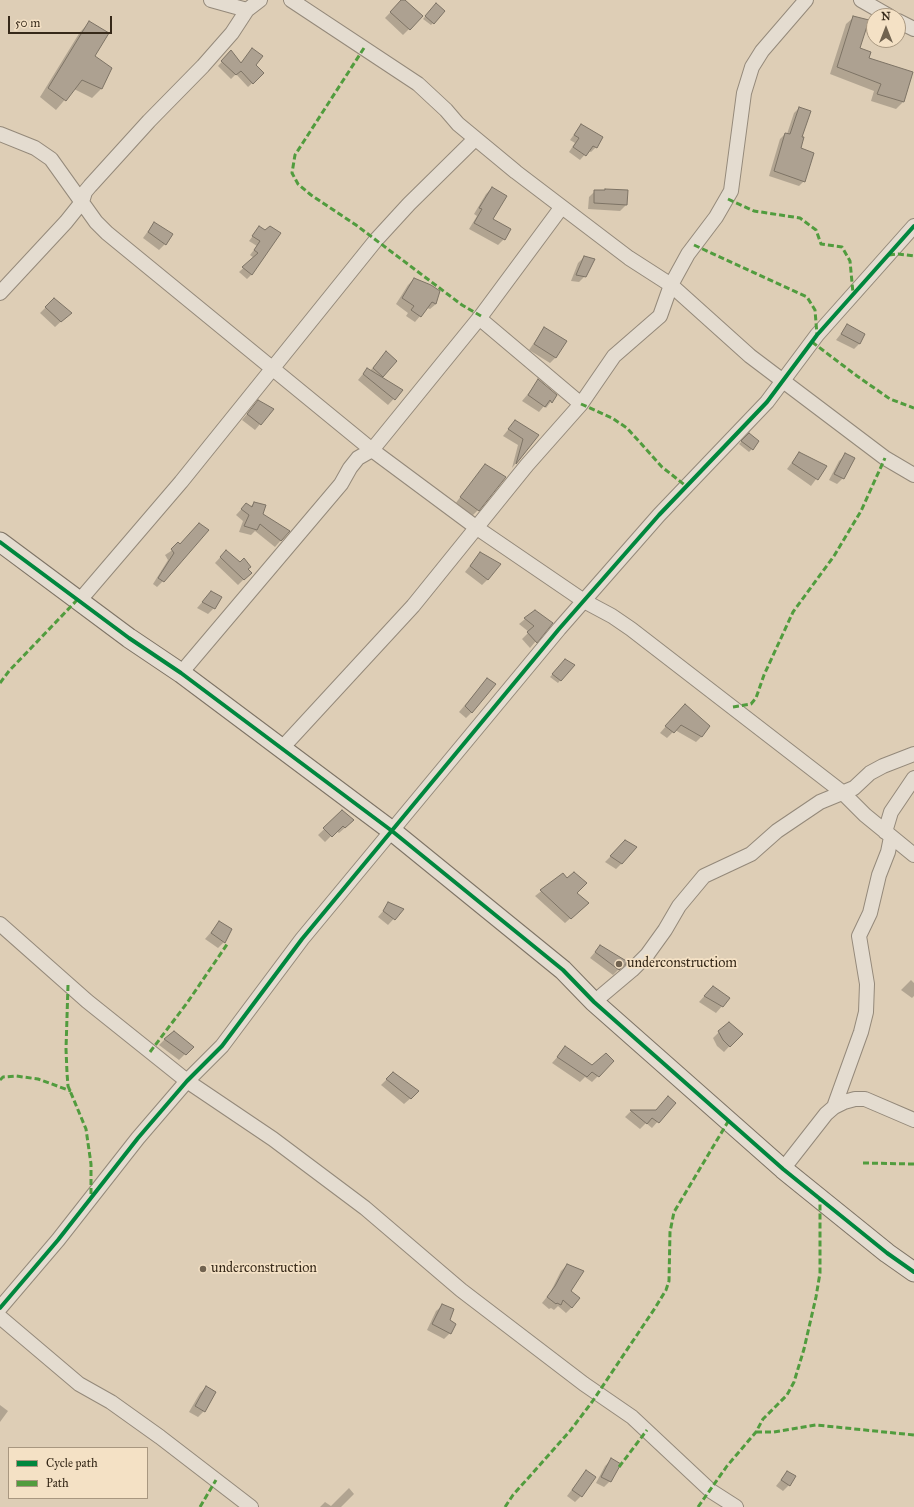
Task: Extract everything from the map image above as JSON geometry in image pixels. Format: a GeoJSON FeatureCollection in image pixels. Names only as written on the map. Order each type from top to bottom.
{"type":"FeatureCollection","features":[{"type":"Feature","properties":{"kind":"street"},"geometry":{"type":"LineString","coordinates":[[211,0],[248,10]]}},
{"type":"Feature","properties":{"kind":"street"},"geometry":{"type":"LineString","coordinates":[[0,293],[66,222],[82,202],[85,192],[90,186],[149,121],[203,66],[232,33],[248,10],[260,0]]}},
{"type":"Feature","properties":{"kind":"street"},"geometry":{"type":"LineString","coordinates":[[291,0],[418,84],[475,139],[561,208],[628,258],[671,285],[727,336],[886,458],[914,475]]}},
{"type":"Feature","properties":{"kind":"street"},"geometry":{"type":"LineString","coordinates":[[282,748],[413,606],[527,465],[581,404],[614,356],[660,316],[671,285],[688,254],[716,217],[731,191],[744,93],[752,67],[762,52],[806,0]]}},
{"type":"Feature","properties":{"kind":"street"},"geometry":{"type":"LineString","coordinates":[[861,0],[875,8]]}},
{"type":"Feature","properties":{"kind":"street"},"geometry":{"type":"LineString","coordinates":[[0,134],[35,148],[51,159],[96,222],[107,233],[372,450],[477,528],[584,601],[612,616],[631,629],[842,792],[888,835],[914,855]]}},
{"type":"Feature","properties":{"kind":"street"},"geometry":{"type":"LineString","coordinates":[[80,600],[181,482],[376,240],[409,204],[475,139]]}},
{"type":"Feature","properties":{"kind":"street"},"geometry":{"type":"LineString","coordinates":[[181,673],[341,484],[350,468],[358,458],[372,450],[479,318],[561,208]]}},
{"type":"Feature","properties":{"kind":"street"},"geometry":{"type":"LineString","coordinates":[[0,1308],[58,1240],[138,1138],[187,1081],[222,1046],[302,939],[559,629],[659,515],[743,427],[784,380],[817,335],[914,226]]}},
{"type":"Feature","properties":{"kind":"street"},"geometry":{"type":"LineString","coordinates":[[479,318],[581,404]]}},
{"type":"Feature","properties":{"kind":"street"},"geometry":{"type":"LineString","coordinates":[[0,542],[80,600],[129,638],[181,673],[392,832],[563,970],[594,1002],[783,1169],[887,1253],[914,1272]]}},
{"type":"Feature","properties":{"kind":"street"},"geometry":{"type":"LineString","coordinates":[[594,1002],[632,970],[647,954],[665,930],[679,906],[704,876],[751,854],[803,812],[842,792],[854,788],[870,773],[883,766],[914,754]]}},
{"type":"Feature","properties":{"kind":"street"},"geometry":{"type":"LineString","coordinates":[[834,1107],[861,1032],[866,1012],[867,984],[859,936],[870,912],[879,875],[888,852],[888,835],[891,812],[914,778]]}},
{"type":"Feature","properties":{"kind":"street"},"geometry":{"type":"LineString","coordinates":[[0,924],[87,1001],[187,1081],[273,1140],[365,1208],[461,1290],[584,1384],[632,1417],[711,1491],[736,1507]]}},
{"type":"Feature","properties":{"kind":"street"},"geometry":{"type":"LineString","coordinates":[[783,1169],[826,1114],[834,1107],[855,1099],[865,1099],[914,1120]]}},
{"type":"Feature","properties":{"kind":"street"},"geometry":{"type":"LineString","coordinates":[[0,1317],[79,1384],[117,1407],[251,1507]]}},
{"type":"Feature","properties":{"kind":"building"},"geometry":{"type":"Polygon","coordinates":[[[401,0],[405,0],[423,16],[410,30],[390,12],[401,0]]]}},
{"type":"Feature","properties":{"kind":"building"},"geometry":{"type":"Polygon","coordinates":[[[436,3],[445,11],[434,24],[425,16],[436,3]]]}},
{"type":"Feature","properties":{"kind":"building"},"geometry":{"type":"Polygon","coordinates":[[[853,16],[866,19],[866,29],[860,48],[871,52],[869,58],[913,72],[904,102],[877,94],[881,84],[837,67],[853,16]]]}},
{"type":"Feature","properties":{"kind":"building"},"geometry":{"type":"Polygon","coordinates":[[[89,21],[109,33],[95,56],[112,68],[102,89],[82,80],[66,101],[48,88],[89,21]]]}},
{"type":"Feature","properties":{"kind":"building"},"geometry":{"type":"Polygon","coordinates":[[[252,48],[263,56],[256,65],[264,73],[253,84],[241,71],[236,75],[221,61],[231,50],[241,63],[252,48]]]}},
{"type":"Feature","properties":{"kind":"building"},"geometry":{"type":"Polygon","coordinates":[[[799,107],[811,111],[802,137],[804,137],[801,148],[814,153],[805,182],[774,171],[785,133],[790,134],[799,107]]]}},
{"type":"Feature","properties":{"kind":"building"},"geometry":{"type":"Polygon","coordinates":[[[581,124],[603,137],[597,148],[593,146],[586,156],[573,147],[579,138],[574,135],[581,124]]]}},
{"type":"Feature","properties":{"kind":"building"},"geometry":{"type":"Polygon","coordinates":[[[492,187],[507,196],[493,219],[511,229],[505,240],[474,223],[482,209],[479,208],[492,187]]]}},
{"type":"Feature","properties":{"kind":"building"},"geometry":{"type":"Polygon","coordinates":[[[594,190],[628,190],[627,205],[594,203],[594,190]]]}},
{"type":"Feature","properties":{"kind":"building"},"geometry":{"type":"Polygon","coordinates":[[[154,222],[173,234],[166,245],[148,232],[154,222]]]}},
{"type":"Feature","properties":{"kind":"building"},"geometry":{"type":"Polygon","coordinates":[[[259,226],[265,230],[270,226],[281,233],[252,275],[242,267],[258,253],[254,250],[260,241],[252,236],[259,226]]]}},
{"type":"Feature","properties":{"kind":"building"},"geometry":{"type":"Polygon","coordinates":[[[584,256],[595,259],[586,277],[576,275],[584,256]]]}},
{"type":"Feature","properties":{"kind":"building"},"geometry":{"type":"Polygon","coordinates":[[[414,278],[431,285],[440,291],[436,304],[432,302],[421,317],[411,310],[414,306],[402,298],[414,278]]]}},
{"type":"Feature","properties":{"kind":"building"},"geometry":{"type":"Polygon","coordinates":[[[54,298],[72,313],[61,322],[45,307],[54,298]]]}},
{"type":"Feature","properties":{"kind":"building"},"geometry":{"type":"Polygon","coordinates":[[[847,324],[865,334],[860,344],[841,334],[847,324]]]}},
{"type":"Feature","properties":{"kind":"building"},"geometry":{"type":"Polygon","coordinates":[[[544,327],[567,341],[556,358],[534,344],[544,327]]]}},
{"type":"Feature","properties":{"kind":"building"},"geometry":{"type":"Polygon","coordinates":[[[386,351],[397,361],[383,377],[373,368],[386,351]]]}},
{"type":"Feature","properties":{"kind":"building"},"geometry":{"type":"Polygon","coordinates":[[[367,368],[403,390],[395,400],[363,374],[367,368]]]}},
{"type":"Feature","properties":{"kind":"building"},"geometry":{"type":"Polygon","coordinates":[[[538,379],[557,395],[552,403],[550,400],[545,407],[528,395],[538,379]]]}},
{"type":"Feature","properties":{"kind":"building"},"geometry":{"type":"Polygon","coordinates":[[[258,400],[274,409],[261,425],[247,414],[258,400]]]}},
{"type":"Feature","properties":{"kind":"building"},"geometry":{"type":"Polygon","coordinates":[[[515,420],[539,435],[516,464],[523,439],[508,429],[515,420]]]}},
{"type":"Feature","properties":{"kind":"building"},"geometry":{"type":"Polygon","coordinates":[[[749,433],[759,441],[753,450],[741,441],[749,433]]]}},
{"type":"Feature","properties":{"kind":"building"},"geometry":{"type":"Polygon","coordinates":[[[799,452],[827,466],[818,480],[792,463],[799,452]]]}},
{"type":"Feature","properties":{"kind":"building"},"geometry":{"type":"Polygon","coordinates":[[[845,453],[855,458],[844,479],[834,474],[845,453]]]}},
{"type":"Feature","properties":{"kind":"building"},"geometry":{"type":"Polygon","coordinates":[[[485,464],[506,477],[479,511],[460,497],[485,464]]]}},
{"type":"Feature","properties":{"kind":"building"},"geometry":{"type":"Polygon","coordinates":[[[254,502],[266,505],[263,514],[290,531],[281,541],[260,524],[257,530],[244,526],[249,515],[241,509],[246,503],[252,507],[254,502]]]}},
{"type":"Feature","properties":{"kind":"building"},"geometry":{"type":"Polygon","coordinates":[[[199,523],[209,530],[164,582],[158,578],[174,553],[171,549],[178,542],[180,544],[199,523]]]}},
{"type":"Feature","properties":{"kind":"building"},"geometry":{"type":"Polygon","coordinates":[[[226,550],[240,562],[244,558],[251,567],[248,569],[252,573],[244,580],[220,557],[226,550]]]}},
{"type":"Feature","properties":{"kind":"building"},"geometry":{"type":"Polygon","coordinates":[[[480,552],[501,564],[488,580],[470,566],[480,552]]]}},
{"type":"Feature","properties":{"kind":"building"},"geometry":{"type":"Polygon","coordinates":[[[211,591],[222,597],[215,609],[202,602],[211,591]]]}},
{"type":"Feature","properties":{"kind":"building"},"geometry":{"type":"Polygon","coordinates":[[[535,610],[553,623],[537,643],[527,632],[534,626],[524,618],[535,610]]]}},
{"type":"Feature","properties":{"kind":"building"},"geometry":{"type":"Polygon","coordinates":[[[565,659],[575,665],[561,681],[552,674],[565,659]]]}},
{"type":"Feature","properties":{"kind":"building"},"geometry":{"type":"Polygon","coordinates":[[[487,678],[496,684],[472,713],[465,706],[487,678]]]}},
{"type":"Feature","properties":{"kind":"building"},"geometry":{"type":"Polygon","coordinates":[[[685,704],[710,726],[702,737],[681,725],[674,733],[665,726],[685,704]]]}},
{"type":"Feature","properties":{"kind":"building"},"geometry":{"type":"Polygon","coordinates":[[[342,810],[354,820],[345,828],[343,826],[332,837],[323,828],[342,810]]]}},
{"type":"Feature","properties":{"kind":"building"},"geometry":{"type":"Polygon","coordinates":[[[625,840],[637,847],[622,864],[610,856],[625,840]]]}},
{"type":"Feature","properties":{"kind":"building"},"geometry":{"type":"Polygon","coordinates":[[[574,872],[587,883],[577,893],[589,903],[571,919],[540,890],[563,873],[567,878],[574,872]]]}},
{"type":"Feature","properties":{"kind":"building"},"geometry":{"type":"Polygon","coordinates":[[[388,902],[404,909],[395,920],[383,911],[388,902]]]}},
{"type":"Feature","properties":{"kind":"building"},"geometry":{"type":"Polygon","coordinates":[[[219,921],[232,929],[225,943],[211,933],[219,921]]]}},
{"type":"Feature","properties":{"kind":"building","name":"underconstructiom"},"geometry":{"type":"Polygon","coordinates":[[[600,945],[628,962],[619,970],[595,952],[600,945]]]}},
{"type":"Feature","properties":{"kind":"building"},"geometry":{"type":"Polygon","coordinates":[[[713,986],[730,998],[723,1007],[704,996],[713,986]]]}},
{"type":"Feature","properties":{"kind":"building"},"geometry":{"type":"Polygon","coordinates":[[[729,1022],[743,1034],[730,1047],[723,1040],[718,1031],[729,1022]]]}},
{"type":"Feature","properties":{"kind":"building"},"geometry":{"type":"Polygon","coordinates":[[[174,1031],[194,1047],[186,1055],[164,1039],[174,1031]]]}},
{"type":"Feature","properties":{"kind":"building"},"geometry":{"type":"Polygon","coordinates":[[[565,1046],[592,1065],[606,1053],[614,1061],[599,1077],[592,1072],[587,1077],[557,1057],[565,1046]]]}},
{"type":"Feature","properties":{"kind":"building"},"geometry":{"type":"Polygon","coordinates":[[[393,1072],[419,1091],[411,1099],[386,1079],[393,1072]]]}},
{"type":"Feature","properties":{"kind":"building"},"geometry":{"type":"Polygon","coordinates":[[[668,1096],[676,1103],[659,1123],[652,1118],[647,1124],[630,1110],[656,1110],[668,1096]]]}},
{"type":"Feature","properties":{"kind":"building"},"geometry":{"type":"Polygon","coordinates":[[[567,1264],[584,1271],[571,1291],[580,1298],[572,1308],[563,1300],[561,1305],[556,1304],[547,1297],[567,1264]]]}},
{"type":"Feature","properties":{"kind":"building"},"geometry":{"type":"Polygon","coordinates":[[[442,1304],[454,1309],[450,1320],[456,1324],[451,1334],[432,1324],[442,1304]]]}},
{"type":"Feature","properties":{"kind":"building"},"geometry":{"type":"Polygon","coordinates":[[[206,1386],[216,1392],[205,1412],[195,1406],[206,1386]]]}},
{"type":"Feature","properties":{"kind":"building"},"geometry":{"type":"Polygon","coordinates":[[[611,1458],[621,1464],[611,1482],[601,1477],[611,1458]]]}},
{"type":"Feature","properties":{"kind":"building"},"geometry":{"type":"Polygon","coordinates":[[[586,1470],[596,1477],[582,1497],[572,1490],[586,1470]]]}},
{"type":"Feature","properties":{"kind":"building"},"geometry":{"type":"Polygon","coordinates":[[[787,1471],[796,1476],[790,1486],[781,1480],[787,1471]]]}},
{"type":"Feature","properties":{"kind":"marked path"},"geometry":{"type":"LineString","coordinates":[[364,48],[295,155],[292,173],[298,184],[311,195],[356,225],[462,305],[481,316]]}},
{"type":"Feature","properties":{"kind":"marked path"},"geometry":{"type":"LineString","coordinates":[[728,199],[754,211],[800,218],[816,230],[821,244],[842,247],[850,261],[853,293]]}},
{"type":"Feature","properties":{"kind":"marked path"},"geometry":{"type":"LineString","coordinates":[[694,245],[807,297],[815,310],[817,335]]}},
{"type":"Feature","properties":{"kind":"marked path"},"geometry":{"type":"LineString","coordinates":[[889,255],[898,254],[914,256]]}},
{"type":"Feature","properties":{"kind":"marked path"},"geometry":{"type":"LineString","coordinates":[[812,342],[890,399],[914,408]]}},
{"type":"Feature","properties":{"kind":"marked path"},"geometry":{"type":"LineString","coordinates":[[581,404],[612,418],[627,428],[662,467],[686,486]]}},
{"type":"Feature","properties":{"kind":"marked path"},"geometry":{"type":"LineString","coordinates":[[733,707],[751,704],[756,698],[764,675],[793,612],[834,556],[861,511],[885,458]]}},
{"type":"Feature","properties":{"kind":"marked path"},"geometry":{"type":"LineString","coordinates":[[0,683],[9,671],[78,599]]}},
{"type":"Feature","properties":{"kind":"marked path"},"geometry":{"type":"LineString","coordinates":[[150,1052],[187,1003],[228,943]]}},
{"type":"Feature","properties":{"kind":"marked path"},"geometry":{"type":"LineString","coordinates":[[68,985],[66,1049],[68,1086],[86,1129],[91,1164],[91,1197]]}},
{"type":"Feature","properties":{"kind":"marked path"},"geometry":{"type":"LineString","coordinates":[[0,1080],[3,1077],[16,1076],[38,1079],[71,1091]]}},
{"type":"Feature","properties":{"kind":"marked path"},"geometry":{"type":"LineString","coordinates":[[505,1507],[513,1495],[570,1431],[592,1402],[666,1290],[669,1281],[670,1232],[674,1212],[729,1120]]}},
{"type":"Feature","properties":{"kind":"marked path"},"geometry":{"type":"LineString","coordinates":[[863,1163],[914,1164]]}},
{"type":"Feature","properties":{"kind":"marked path"},"geometry":{"type":"LineString","coordinates":[[698,1507],[727,1466],[756,1432],[763,1419],[787,1395],[794,1382],[804,1349],[820,1273],[820,1198]]}},
{"type":"Feature","properties":{"kind":"marked path"},"geometry":{"type":"LineString","coordinates":[[756,1432],[774,1432],[816,1425],[914,1435]]}},
{"type":"Feature","properties":{"kind":"marked path"},"geometry":{"type":"LineString","coordinates":[[619,1467],[647,1430]]}},
{"type":"Feature","properties":{"kind":"marked path"},"geometry":{"type":"LineString","coordinates":[[200,1507],[216,1480]]}},
{"type":"Feature","properties":{"kind":"cycle path"},"geometry":{"type":"LineString","coordinates":[[0,1308],[58,1240],[138,1138],[187,1081],[222,1046],[302,939],[559,629],[659,515],[767,402],[817,335],[914,226]]}},
{"type":"Feature","properties":{"kind":"cycle path"},"geometry":{"type":"LineString","coordinates":[[0,542],[129,638],[181,673],[392,831],[563,970],[594,1002],[783,1169],[887,1253],[914,1272]]}},
{"type":"Feature","properties":{"kind":"place","name":"underconstructiom"},"geometry":{"type":"Point","coordinates":[619,964]}},
{"type":"Feature","properties":{"kind":"place","name":"underconstruction"},"geometry":{"type":"Point","coordinates":[203,1269]}}]}
